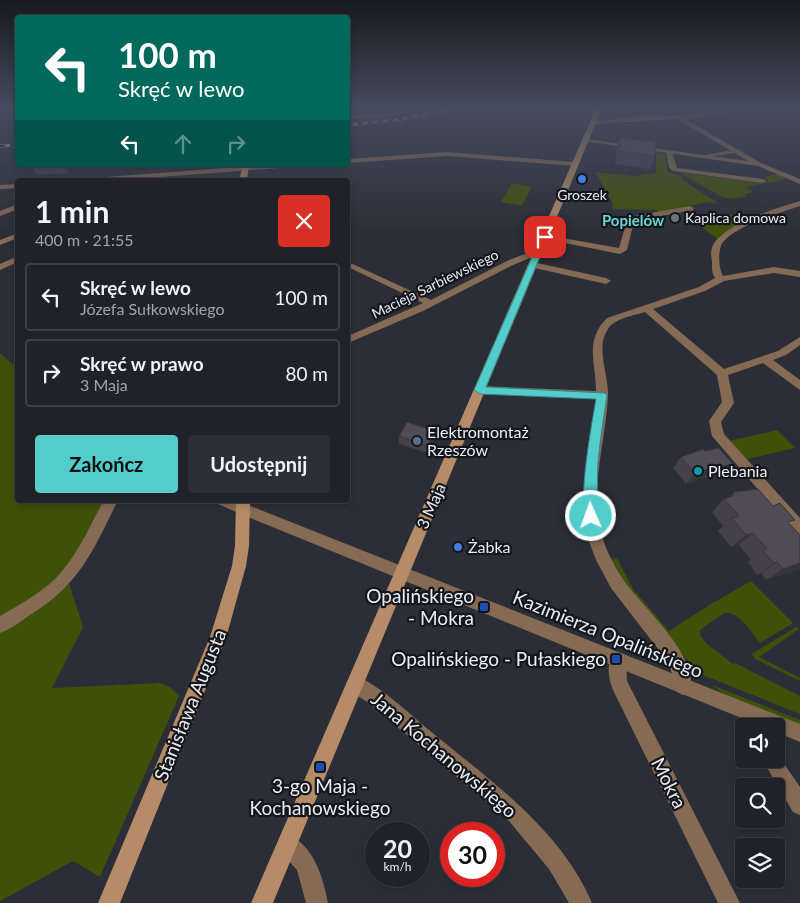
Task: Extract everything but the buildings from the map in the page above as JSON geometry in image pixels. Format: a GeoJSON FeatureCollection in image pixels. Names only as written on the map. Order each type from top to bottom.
{"type":"FeatureCollection","features":[{"type":"Feature","properties":{"kind":"main road","name":"3 Maja"},"geometry":{"type":"LineString","coordinates":[[262,903],[400,574],[582,150]]}},
{"type":"Feature","properties":{"kind":"main road","name":"Stanisława Augusta"},"geometry":{"type":"LineString","coordinates":[[108,903],[221,630],[239,566],[243,505]]}},
{"type":"Feature","properties":{"kind":"street"},"geometry":{"type":"LineString","coordinates":[[655,150],[759,164]]}},
{"type":"Feature","properties":{"kind":"street"},"geometry":{"type":"LineString","coordinates":[[703,156],[738,151],[759,164],[800,182]]}},
{"type":"Feature","properties":{"kind":"street"},"geometry":{"type":"LineString","coordinates":[[669,152],[672,167],[675,170],[763,180]]}},
{"type":"Feature","properties":{"kind":"street"},"geometry":{"type":"LineString","coordinates":[[350,161],[447,154],[575,164]]}},
{"type":"Feature","properties":{"kind":"street"},"geometry":{"type":"LineString","coordinates":[[114,178],[246,167]]}},
{"type":"Feature","properties":{"kind":"street"},"geometry":{"type":"LineString","coordinates":[[0,187],[15,186]]}},
{"type":"Feature","properties":{"kind":"street"},"geometry":{"type":"LineString","coordinates":[[721,279],[717,275],[716,248],[722,239],[758,218],[800,203]]}},
{"type":"Feature","properties":{"kind":"street"},"geometry":{"type":"LineString","coordinates":[[0,214],[15,207]]}},
{"type":"Feature","properties":{"kind":"street"},"geometry":{"type":"LineString","coordinates":[[545,237],[620,251],[623,250],[631,220],[690,208]]}},
{"type":"Feature","properties":{"kind":"street"},"geometry":{"type":"LineString","coordinates":[[0,243],[15,236]]}},
{"type":"Feature","properties":{"kind":"street","name":"Macieja Sarbiewskiego"},"geometry":{"type":"LineString","coordinates":[[350,339],[430,303],[510,263],[525,257],[534,261]]}},
{"type":"Feature","properties":{"kind":"street"},"geometry":{"type":"LineString","coordinates":[[0,267],[15,260]]}},
{"type":"Feature","properties":{"kind":"street"},"geometry":{"type":"LineString","coordinates":[[534,261],[606,281]]}},
{"type":"Feature","properties":{"kind":"street"},"geometry":{"type":"LineString","coordinates":[[350,268],[430,303]]}},
{"type":"Feature","properties":{"kind":"street"},"geometry":{"type":"LineString","coordinates":[[684,686],[684,679],[677,662],[619,586],[607,564],[592,528],[590,488],[602,395],[602,375],[597,347],[600,333],[610,320],[702,289],[721,279],[774,270],[800,274]]}},
{"type":"Feature","properties":{"kind":"street"},"geometry":{"type":"LineString","coordinates":[[645,307],[722,373],[729,399],[727,406],[715,421],[718,436],[800,528]]}},
{"type":"Feature","properties":{"kind":"street"},"geometry":{"type":"LineString","coordinates":[[722,373],[782,353],[800,340]]}},
{"type":"Feature","properties":{"kind":"street"},"geometry":{"type":"LineString","coordinates":[[765,359],[800,386]]}},
{"type":"Feature","properties":{"kind":"street"},"geometry":{"type":"LineString","coordinates":[[480,390],[602,395]]}},
{"type":"Feature","properties":{"kind":"street"},"geometry":{"type":"LineString","coordinates":[[0,625],[27,609],[61,582],[76,563],[109,503]]}},
{"type":"Feature","properties":{"kind":"street","name":"Kazimierza Opalińskiego"},"geometry":{"type":"LineString","coordinates":[[243,505],[400,574],[684,686],[748,718]]}},
{"type":"Feature","properties":{"kind":"street","name":"Mokra"},"geometry":{"type":"LineString","coordinates":[[618,660],[617,677],[619,684],[729,903]]}},
{"type":"Feature","properties":{"kind":"street","name":"Jana Kochanowskiego"},"geometry":{"type":"LineString","coordinates":[[355,684],[383,704],[516,814],[556,862],[581,903]]}},
{"type":"Feature","properties":{"kind":"street","name":"Kazimierza Opalińskiego"},"geometry":{"type":"LineString","coordinates":[[785,730],[800,734]]}},
{"type":"Feature","properties":{"kind":"street"},"geometry":{"type":"LineString","coordinates":[[777,768],[800,806]]}},
{"type":"Feature","properties":{"kind":"street"},"geometry":{"type":"LineString","coordinates":[[287,844],[299,852],[311,875],[317,903]]}},
{"type":"Feature","properties":{"kind":"green space"},"geometry":{"type":"Polygon","coordinates":[[[656,153],[666,155],[667,171],[685,178],[681,179],[713,200],[716,200],[715,202],[718,204],[707,202],[660,213],[656,210],[613,209],[612,201],[595,172],[634,176],[656,173],[656,153]]]}},
{"type":"Feature","properties":{"kind":"green space"},"geometry":{"type":"Polygon","coordinates":[[[680,173],[764,183],[768,181],[765,177],[777,174],[787,179],[745,187],[753,192],[744,194],[747,196],[731,199],[722,197],[680,173]]]}},
{"type":"Feature","properties":{"kind":"green space"},"geometry":{"type":"Polygon","coordinates":[[[512,183],[532,187],[522,206],[501,202],[512,183]]]}},
{"type":"Feature","properties":{"kind":"green space"},"geometry":{"type":"Polygon","coordinates":[[[734,214],[747,221],[718,239],[700,226],[713,221],[710,219],[734,214]]]}},
{"type":"Feature","properties":{"kind":"green space"},"geometry":{"type":"Polygon","coordinates":[[[0,353],[15,366],[15,503],[105,503],[68,580],[83,627],[52,688],[160,683],[170,687],[179,696],[100,877],[73,861],[0,901],[0,353]]]}},
{"type":"Feature","properties":{"kind":"green space"},"geometry":{"type":"Polygon","coordinates":[[[777,430],[795,448],[744,460],[729,441],[777,430]]]}},
{"type":"Feature","properties":{"kind":"green space"},"geometry":{"type":"Polygon","coordinates":[[[617,558],[633,589],[669,631],[751,581],[793,623],[760,643],[749,628],[739,619],[729,613],[724,613],[700,630],[700,635],[707,644],[734,665],[735,663],[800,696],[800,714],[698,673],[630,591],[612,560],[617,558]]]}},
{"type":"Feature","properties":{"kind":"green space"},"geometry":{"type":"Polygon","coordinates":[[[796,627],[799,629],[759,657],[800,678],[800,681],[755,659],[752,654],[796,627]]]}},
{"type":"Feature","properties":{"kind":"green space"},"geometry":{"type":"Polygon","coordinates":[[[712,685],[800,720],[800,725],[785,718],[722,693],[712,685]]]}},
{"type":"Feature","properties":{"kind":"place","name":"Groszek"},"geometry":{"type":"Point","coordinates":[582,179]}},
{"type":"Feature","properties":{"kind":"place","name":"Kaplica domowa"},"geometry":{"type":"Point","coordinates":[675,218]}},
{"type":"Feature","properties":{"kind":"place","name":"Elektromontaż Rzeszów"},"geometry":{"type":"Point","coordinates":[417,441]}},
{"type":"Feature","properties":{"kind":"place","name":"Plebania"},"geometry":{"type":"Point","coordinates":[698,471]}},
{"type":"Feature","properties":{"kind":"place","name":"Żabka"},"geometry":{"type":"Point","coordinates":[458,547]}},
{"type":"Feature","properties":{"kind":"place","name":"Opalińskiego - Mokra"},"geometry":{"type":"Point","coordinates":[484,607]}},
{"type":"Feature","properties":{"kind":"place","name":"Opalińskiego - Pułaskiego"},"geometry":{"type":"Point","coordinates":[616,659]}},
{"type":"Feature","properties":{"kind":"place","name":"3-go Maja - Kochanowskiego"},"geometry":{"type":"Point","coordinates":[320,767]}},
{"type":"Feature","properties":{"kind":"district","name":"Popielów"},"geometry":{"type":"Point","coordinates":[633,221]}},
{"type":"Feature","properties":{"kind":"route"},"geometry":{"type":"LineString","coordinates":[[545,237],[480,390],[594,393],[602,395],[593,460],[591,516]]}}]}
